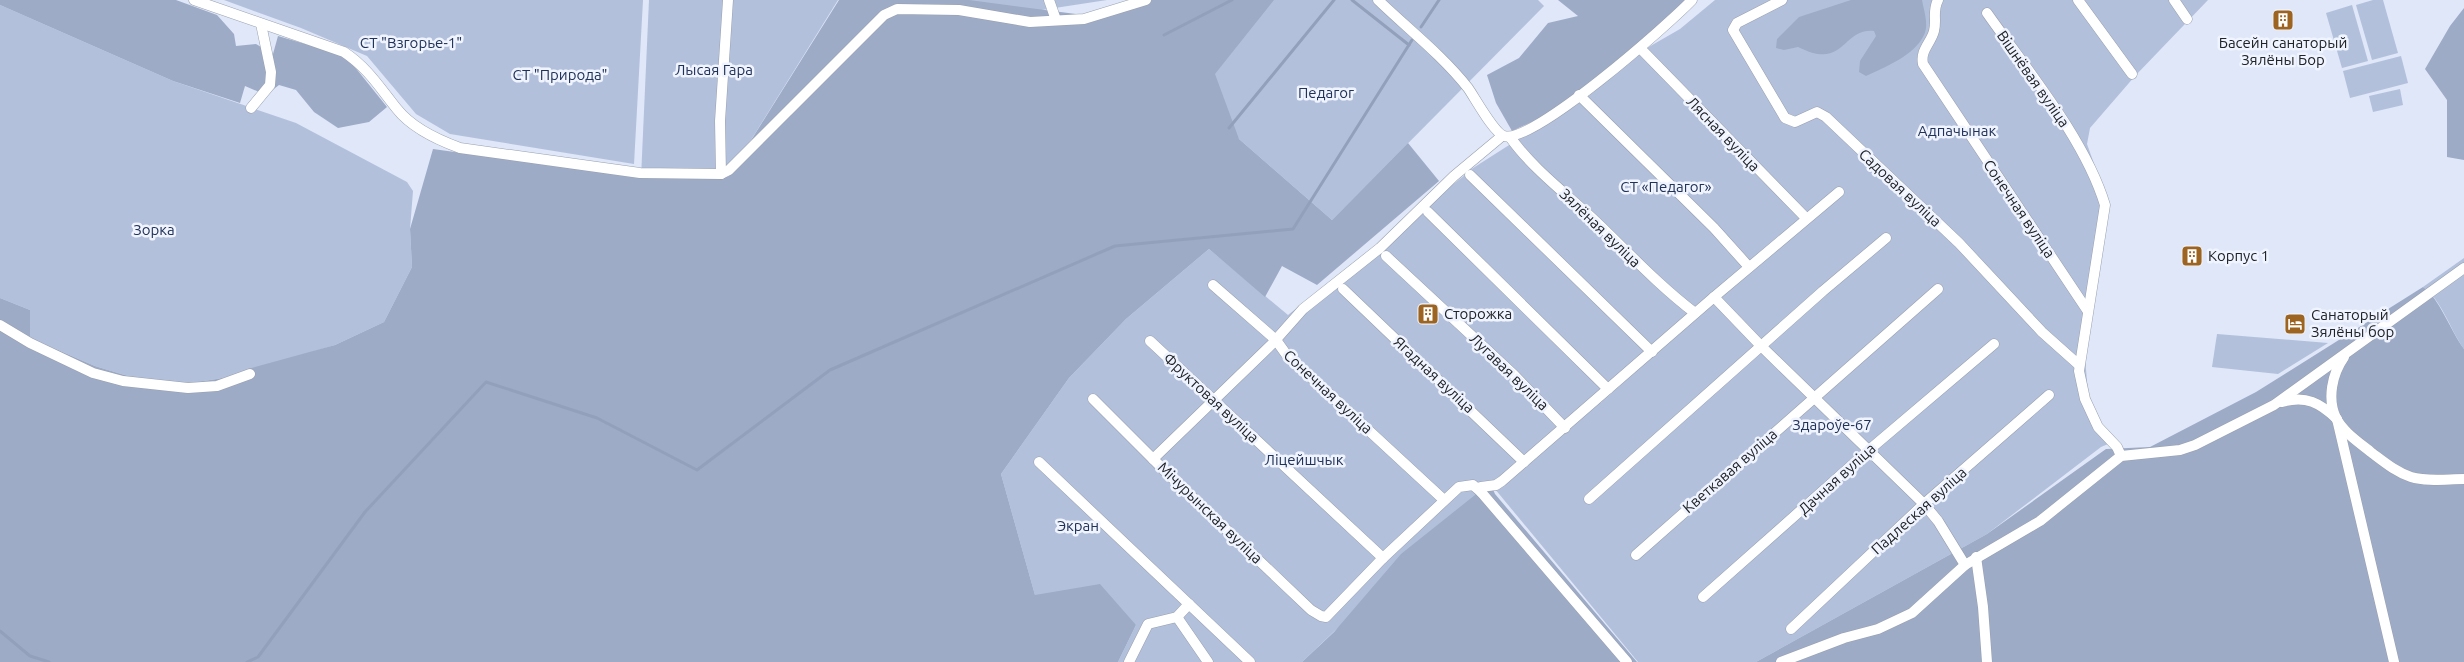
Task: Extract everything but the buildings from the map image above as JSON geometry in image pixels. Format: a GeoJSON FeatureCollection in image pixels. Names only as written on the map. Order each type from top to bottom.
{"type":"FeatureCollection","features":[{"type":"Feature","properties":{"kind":"street"},"geometry":{"type":"LineString","coordinates":[[194,0],[344,52],[360,63],[380,84],[398,110],[412,122],[437,139],[460,148],[640,172],[721,174],[729,170],[884,15],[898,10],[959,10],[1030,22],[1084,19],[1146,0]]}},
{"type":"Feature","properties":{"kind":"street"},"geometry":{"type":"LineString","coordinates":[[721,174],[720,121],[728,0]]}},
{"type":"Feature","properties":{"kind":"street"},"geometry":{"type":"LineString","coordinates":[[1049,0],[1056,20]]}},
{"type":"Feature","properties":{"kind":"street","name":"Зялёная вуліца"},"geometry":{"type":"LineString","coordinates":[[1378,0],[1435,52],[1466,86],[1484,111],[1493,128],[1506,137],[1592,218],[1651,277],[1695,313]]}},
{"type":"Feature","properties":{"kind":"street"},"geometry":{"type":"LineString","coordinates":[[1154,459],[1276,340],[1303,309],[1380,248],[1454,176],[1506,137],[1544,122],[1640,48],[1692,0]]}},
{"type":"Feature","properties":{"kind":"street","name":"Садовая вуліца"},"geometry":{"type":"LineString","coordinates":[[1782,0],[1737,23],[1733,30],[1785,118],[1795,122],[1817,112],[1826,117],[1959,243],[2042,332],[2079,366]]}},
{"type":"Feature","properties":{"kind":"street","name":"Сонечная вуліца"},"geometry":{"type":"LineString","coordinates":[[1938,0],[1935,6],[1934,32],[1924,51],[1923,64],[2087,310]]}},
{"type":"Feature","properties":{"kind":"street"},"geometry":{"type":"LineString","coordinates":[[2078,0],[2132,74]]}},
{"type":"Feature","properties":{"kind":"street"},"geometry":{"type":"LineString","coordinates":[[2174,0],[2187,19]]}},
{"type":"Feature","properties":{"kind":"street","name":"Вішнёвая вуліца"},"geometry":{"type":"LineString","coordinates":[[1987,13],[2079,145],[2104,204],[2087,310],[2083,354],[2079,366]]}},
{"type":"Feature","properties":{"kind":"street"},"geometry":{"type":"LineString","coordinates":[[251,108],[270,85],[271,72],[261,24]]}},
{"type":"Feature","properties":{"kind":"street","name":"Лясная вуліца"},"geometry":{"type":"LineString","coordinates":[[1640,48],[1806,218]]}},
{"type":"Feature","properties":{"kind":"street"},"geometry":{"type":"LineString","coordinates":[[1579,95],[1707,221],[1749,267]]}},
{"type":"Feature","properties":{"kind":"street"},"geometry":{"type":"LineString","coordinates":[[1470,175],[1652,352]]}},
{"type":"Feature","properties":{"kind":"street"},"geometry":{"type":"LineString","coordinates":[[1481,492],[1481,487],[1496,485],[1565,428],[1695,313],[1839,192]]}},
{"type":"Feature","properties":{"kind":"street"},"geometry":{"type":"LineString","coordinates":[[1428,212],[1608,389]]}},
{"type":"Feature","properties":{"kind":"street"},"geometry":{"type":"LineString","coordinates":[[1589,498],[1762,347],[1823,291],[1886,238]]}},
{"type":"Feature","properties":{"kind":"street","name":"Лугавая вуліца"},"geometry":{"type":"LineString","coordinates":[[1386,256],[1514,375],[1565,428]]}},
{"type":"Feature","properties":{"kind":"street"},"geometry":{"type":"LineString","coordinates":[[2274,405],[2464,268]]}},
{"type":"Feature","properties":{"kind":"street","name":"Сонечная вуліца"},"geometry":{"type":"LineString","coordinates":[[1213,285],[1276,340],[1286,354],[1444,500]]}},
{"type":"Feature","properties":{"kind":"street","name":"Ягадная вуліца"},"geometry":{"type":"LineString","coordinates":[[1343,289],[1524,462]]}},
{"type":"Feature","properties":{"kind":"street","name":"Кветкавая вуліца"},"geometry":{"type":"LineString","coordinates":[[1636,554],[1938,289]]}},
{"type":"Feature","properties":{"kind":"street"},"geometry":{"type":"LineString","coordinates":[[1714,297],[1762,347],[1924,504],[1938,521],[1965,565]]}},
{"type":"Feature","properties":{"kind":"street"},"geometry":{"type":"LineString","coordinates":[[0,325],[30,343],[94,373],[123,381],[188,388],[217,386],[250,374]]}},
{"type":"Feature","properties":{"kind":"street","name":"Фруктовая вуліца"},"geometry":{"type":"LineString","coordinates":[[1150,341],[1383,558]]}},
{"type":"Feature","properties":{"kind":"street","name":"Дачная вуліца"},"geometry":{"type":"LineString","coordinates":[[1703,597],[1869,450],[1994,344]]}},
{"type":"Feature","properties":{"kind":"street"},"geometry":{"type":"LineString","coordinates":[[2352,348],[2337,368],[2332,393],[2394,662]]}},
{"type":"Feature","properties":{"kind":"street"},"geometry":{"type":"LineString","coordinates":[[2079,366],[2085,400],[2098,427],[2117,447],[2121,456]]}},
{"type":"Feature","properties":{"kind":"street","name":"Падлеская вуліца"},"geometry":{"type":"LineString","coordinates":[[1791,629],[1924,504],[2049,395]]}},
{"type":"Feature","properties":{"kind":"street"},"geometry":{"type":"LineString","coordinates":[[1781,662],[1844,638],[1878,629],[1912,613],[1965,565],[2040,522],[2121,456],[2180,450],[2195,445],[2274,405],[2292,399],[2304,398],[2323,406],[2353,437],[2388,465],[2410,477],[2421,479],[2464,479]]}},
{"type":"Feature","properties":{"kind":"street","name":"Мічурынская вуліца"},"geometry":{"type":"LineString","coordinates":[[1093,399],[1311,610],[1321,616],[1331,613],[1383,558]]}},
{"type":"Feature","properties":{"kind":"street"},"geometry":{"type":"LineString","coordinates":[[1039,462],[1250,662]]}},
{"type":"Feature","properties":{"kind":"street"},"geometry":{"type":"LineString","coordinates":[[1383,558],[1458,487],[1474,485],[1627,662]]}},
{"type":"Feature","properties":{"kind":"street"},"geometry":{"type":"LineString","coordinates":[[1976,558],[1987,662]]}},
{"type":"Feature","properties":{"kind":"street"},"geometry":{"type":"LineString","coordinates":[[1128,662],[1148,624],[1177,617],[1189,604]]}},
{"type":"Feature","properties":{"kind":"street"},"geometry":{"type":"LineString","coordinates":[[1177,617],[1208,662]]}},
{"type":"Feature","properties":{"kind":"green space","name":"СТ \"Природа\""},"geometry":{"type":"Polygon","coordinates":[[[224,0],[643,0],[634,164],[450,134],[416,114],[367,56],[301,28],[224,0]]]}},
{"type":"Feature","properties":{"kind":"green space","name":"Лысая Гара"},"geometry":{"type":"Polygon","coordinates":[[[649,0],[838,0],[728,177],[641,178],[649,0]]]}},
{"type":"Feature","properties":{"kind":"green space"},"geometry":{"type":"Polygon","coordinates":[[[940,0],[1107,0],[1035,11],[940,0]]]}},
{"type":"Feature","properties":{"kind":"green space","name":"Педагог"},"geometry":{"type":"Polygon","coordinates":[[[1248,0],[1538,0],[1544,6],[1332,220],[1239,139],[1168,42],[1248,0]]]}},
{"type":"Feature","properties":{"kind":"green space"},"geometry":{"type":"Polygon","coordinates":[[[1715,0],[2208,0],[2135,76],[2090,128],[2087,144],[2103,189],[2085,357],[2088,393],[2101,424],[2115,441],[2101,447],[1987,534],[1756,662],[1638,662],[1490,483],[1302,662],[1118,662],[1136,625],[1035,595],[1001,474],[1069,378],[1126,319],[1209,249],[1288,315],[1470,171],[1655,352],[1601,403],[1657,352],[1470,170],[1583,98],[1538,130],[1584,100],[1647,48],[1680,29],[1715,0]]]}},
{"type":"Feature","properties":{"kind":"green space"},"geometry":{"type":"Polygon","coordinates":[[[2373,0],[2383,0],[2398,53],[2372,60],[2356,5],[2373,0]]]}},
{"type":"Feature","properties":{"kind":"green space","name":"Зорка"},"geometry":{"type":"Polygon","coordinates":[[[0,5],[173,81],[296,123],[407,182],[413,191],[410,229],[412,267],[384,322],[335,345],[229,377],[191,383],[128,376],[95,366],[30,338],[30,310],[0,298],[0,5]]]}},
{"type":"Feature","properties":{"kind":"green space"},"geometry":{"type":"Polygon","coordinates":[[[2352,5],[2368,61],[2342,68],[2326,13],[2352,5]]]}},
{"type":"Feature","properties":{"kind":"green space"},"geometry":{"type":"Polygon","coordinates":[[[2401,56],[2408,83],[2350,98],[2343,71],[2401,56]]]}},
{"type":"Feature","properties":{"kind":"green space"},"geometry":{"type":"Polygon","coordinates":[[[2400,89],[2403,105],[2373,112],[2369,96],[2400,89]]]}},
{"type":"Feature","properties":{"kind":"green space"},"geometry":{"type":"Polygon","coordinates":[[[2464,258],[2464,349],[2435,298],[2423,287],[2464,258]]]}},
{"type":"Feature","properties":{"kind":"green space"},"geometry":{"type":"Polygon","coordinates":[[[2217,334],[2328,343],[2278,374],[2212,367],[2217,334]]]}},
{"type":"Feature","properties":{"kind":"shaded area"},"geometry":{"type":"Polygon","coordinates":[[[0,0],[176,0],[217,15],[234,34],[236,46],[256,44],[273,54],[278,36],[346,56],[387,107],[369,122],[338,128],[314,112],[296,90],[279,85],[266,95],[245,86],[240,103],[173,81],[0,5],[0,0]]]}},
{"type":"Feature","properties":{"kind":"shaded area"},"geometry":{"type":"Polygon","coordinates":[[[839,0],[969,0],[1099,17],[1152,0],[1274,0],[1215,74],[1239,139],[1332,220],[1408,143],[1439,181],[1317,285],[1282,266],[1265,297],[1209,249],[1126,319],[1069,378],[1001,474],[1035,595],[1100,584],[1136,625],[1118,662],[0,662],[0,298],[30,310],[30,338],[95,366],[128,376],[191,383],[229,377],[248,369],[335,345],[384,322],[412,267],[410,229],[433,149],[641,178],[728,177],[839,0]]]}},
{"type":"Feature","properties":{"kind":"shaded area"},"geometry":{"type":"Polygon","coordinates":[[[1558,0],[1690,0],[1583,98],[1512,131],[1496,103],[1487,75],[1519,58],[1548,23],[1578,16],[1558,0]]]}},
{"type":"Feature","properties":{"kind":"shaded area"},"geometry":{"type":"Polygon","coordinates":[[[1851,0],[1922,0],[1926,22],[1924,35],[1906,55],[1866,76],[1859,72],[1860,61],[1876,36],[1874,31],[1863,32],[1834,52],[1825,54],[1814,53],[1798,47],[1784,50],[1776,48],[1777,39],[1799,17],[1851,0]]]}},
{"type":"Feature","properties":{"kind":"shaded area"},"geometry":{"type":"Polygon","coordinates":[[[2464,8],[2464,160],[2447,157],[2447,100],[2425,69],[2450,26],[2464,8]]]}},
{"type":"Feature","properties":{"kind":"shaded area"},"geometry":{"type":"Polygon","coordinates":[[[2423,287],[2440,307],[2464,349],[2464,662],[1756,662],[1987,534],[2106,449],[2150,447],[2256,392],[2423,287]]]}},
{"type":"Feature","properties":{"kind":"shaded area"},"geometry":{"type":"Polygon","coordinates":[[[1490,483],[1495,494],[1637,662],[1302,662],[1334,632],[1401,554],[1490,483]]]}},
{"type":"Feature","properties":{"kind":"waterway"},"geometry":{"type":"LineString","coordinates":[[1164,35],[1232,0]]}},
{"type":"Feature","properties":{"kind":"waterway"},"geometry":{"type":"LineString","coordinates":[[1229,128],[1334,0]]}},
{"type":"Feature","properties":{"kind":"waterway"},"geometry":{"type":"LineString","coordinates":[[1352,0],[1409,45]]}},
{"type":"Feature","properties":{"kind":"waterway"},"geometry":{"type":"LineString","coordinates":[[1421,27],[1439,0]]}},
{"type":"Feature","properties":{"kind":"waterway"},"geometry":{"type":"LineString","coordinates":[[247,662],[258,657],[365,512],[486,382],[597,418],[697,470],[830,370],[1115,246],[1293,229],[1412,40]]}},
{"type":"Feature","properties":{"kind":"waterway"},"geometry":{"type":"LineString","coordinates":[[0,631],[30,656],[49,662]]}},
{"type":"Feature","properties":{"kind":"place","name":"Басейн санаторый Зялёны Бор"},"geometry":{"type":"Point","coordinates":[2283,20]}},
{"type":"Feature","properties":{"kind":"place","name":"Корпус 1"},"geometry":{"type":"Point","coordinates":[2192,256]}},
{"type":"Feature","properties":{"kind":"place","name":"Сторожка"},"geometry":{"type":"Point","coordinates":[1428,314]}},
{"type":"Feature","properties":{"kind":"place","name":"Санаторый Зялёны бор"},"geometry":{"type":"Point","coordinates":[2295,324]}},
{"type":"Feature","properties":{"kind":"park label","name":"СТ \"Взгорье-1\""},"geometry":{"type":"Point","coordinates":[411,43]}},
{"type":"Feature","properties":{"kind":"park label","name":"Адпачынак"},"geometry":{"type":"Point","coordinates":[1957,131]}},
{"type":"Feature","properties":{"kind":"park label","name":"СТ «Педагог»"},"geometry":{"type":"Point","coordinates":[1666,187]}},
{"type":"Feature","properties":{"kind":"park label","name":"Здароўе-67"},"geometry":{"type":"Point","coordinates":[1832,425]}},
{"type":"Feature","properties":{"kind":"park label","name":"Ліцейшчык"},"geometry":{"type":"Point","coordinates":[1304,460]}},
{"type":"Feature","properties":{"kind":"park label","name":"Экран"},"geometry":{"type":"Point","coordinates":[1078,526]}}]}
